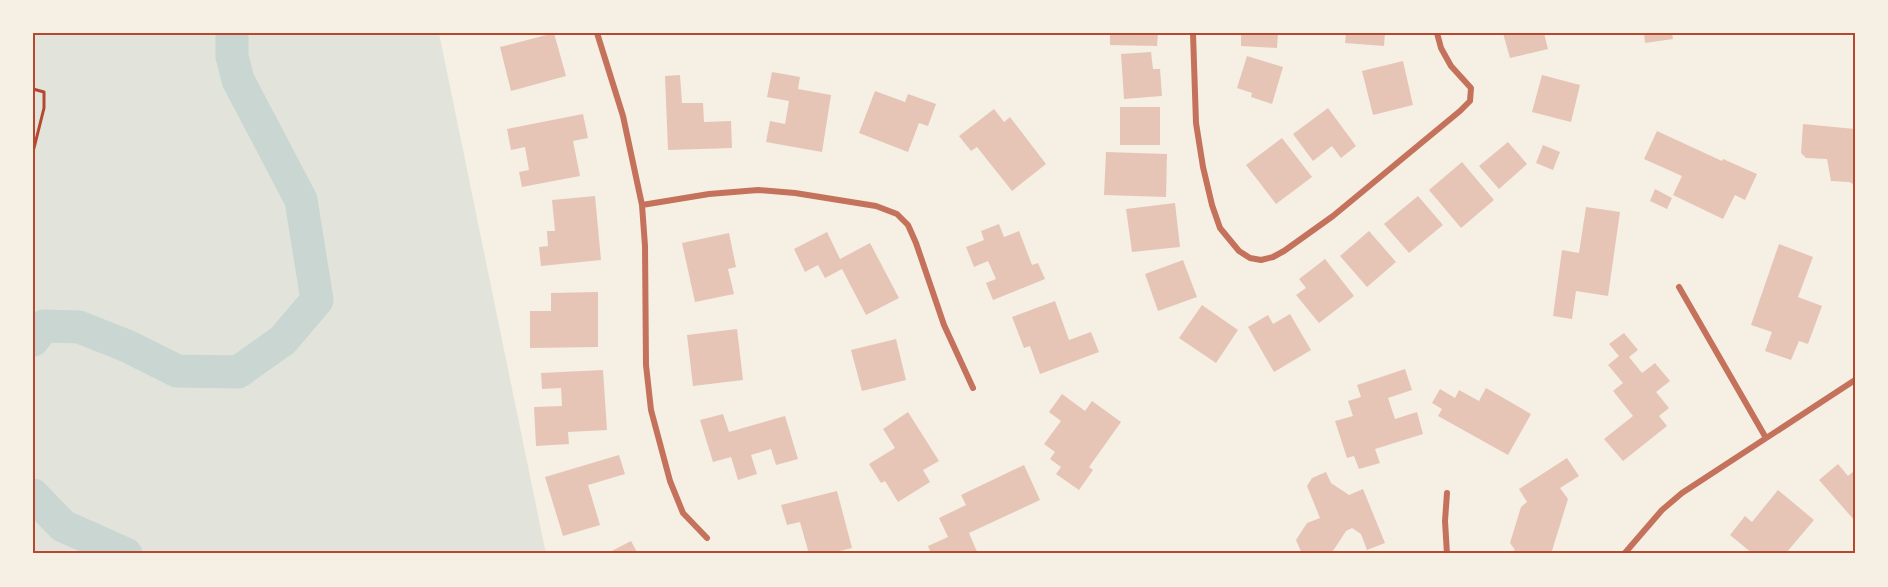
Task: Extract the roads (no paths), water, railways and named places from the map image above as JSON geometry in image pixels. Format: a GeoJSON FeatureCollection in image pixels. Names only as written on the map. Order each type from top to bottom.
{"type":"FeatureCollection","features":[{"type":"Feature","properties":{"kind":"street"},"geometry":{"type":"LineString","coordinates":[[597,33],[623,116],[642,205],[645,246],[646,365],[651,410],[667,470],[683,513],[708,538]]}},
{"type":"Feature","properties":{"kind":"street"},"geometry":{"type":"LineString","coordinates":[[1193,33],[1196,123],[1212,205],[1220,228],[1239,251],[1250,258],[1261,260],[1273,258],[1333,216],[1470,101],[1471,88],[1451,66],[1441,48],[1437,33]]}},
{"type":"Feature","properties":{"kind":"street"},"geometry":{"type":"LineString","coordinates":[[642,205],[709,194],[758,190],[795,193],[876,206],[897,214],[908,225],[916,243],[944,325],[973,388]]}},
{"type":"Feature","properties":{"kind":"street"},"geometry":{"type":"LineString","coordinates":[[1679,287],[1766,438]]}},
{"type":"Feature","properties":{"kind":"street"},"geometry":{"type":"LineString","coordinates":[[1624,554],[1662,510],[1682,493],[1855,381]]}},
{"type":"Feature","properties":{"kind":"street"},"geometry":{"type":"LineString","coordinates":[[1447,554],[1445,521],[1448,494]]}},
{"type":"Feature","properties":{"kind":"waterway"},"geometry":{"type":"LineString","coordinates":[[33,340],[44,326],[79,327],[127,346],[177,371],[238,372],[283,340],[317,300],[301,200],[238,80],[232,56],[232,33]]}},
{"type":"Feature","properties":{"kind":"waterway"},"geometry":{"type":"LineString","coordinates":[[33,495],[63,526],[126,554]]}}]}
